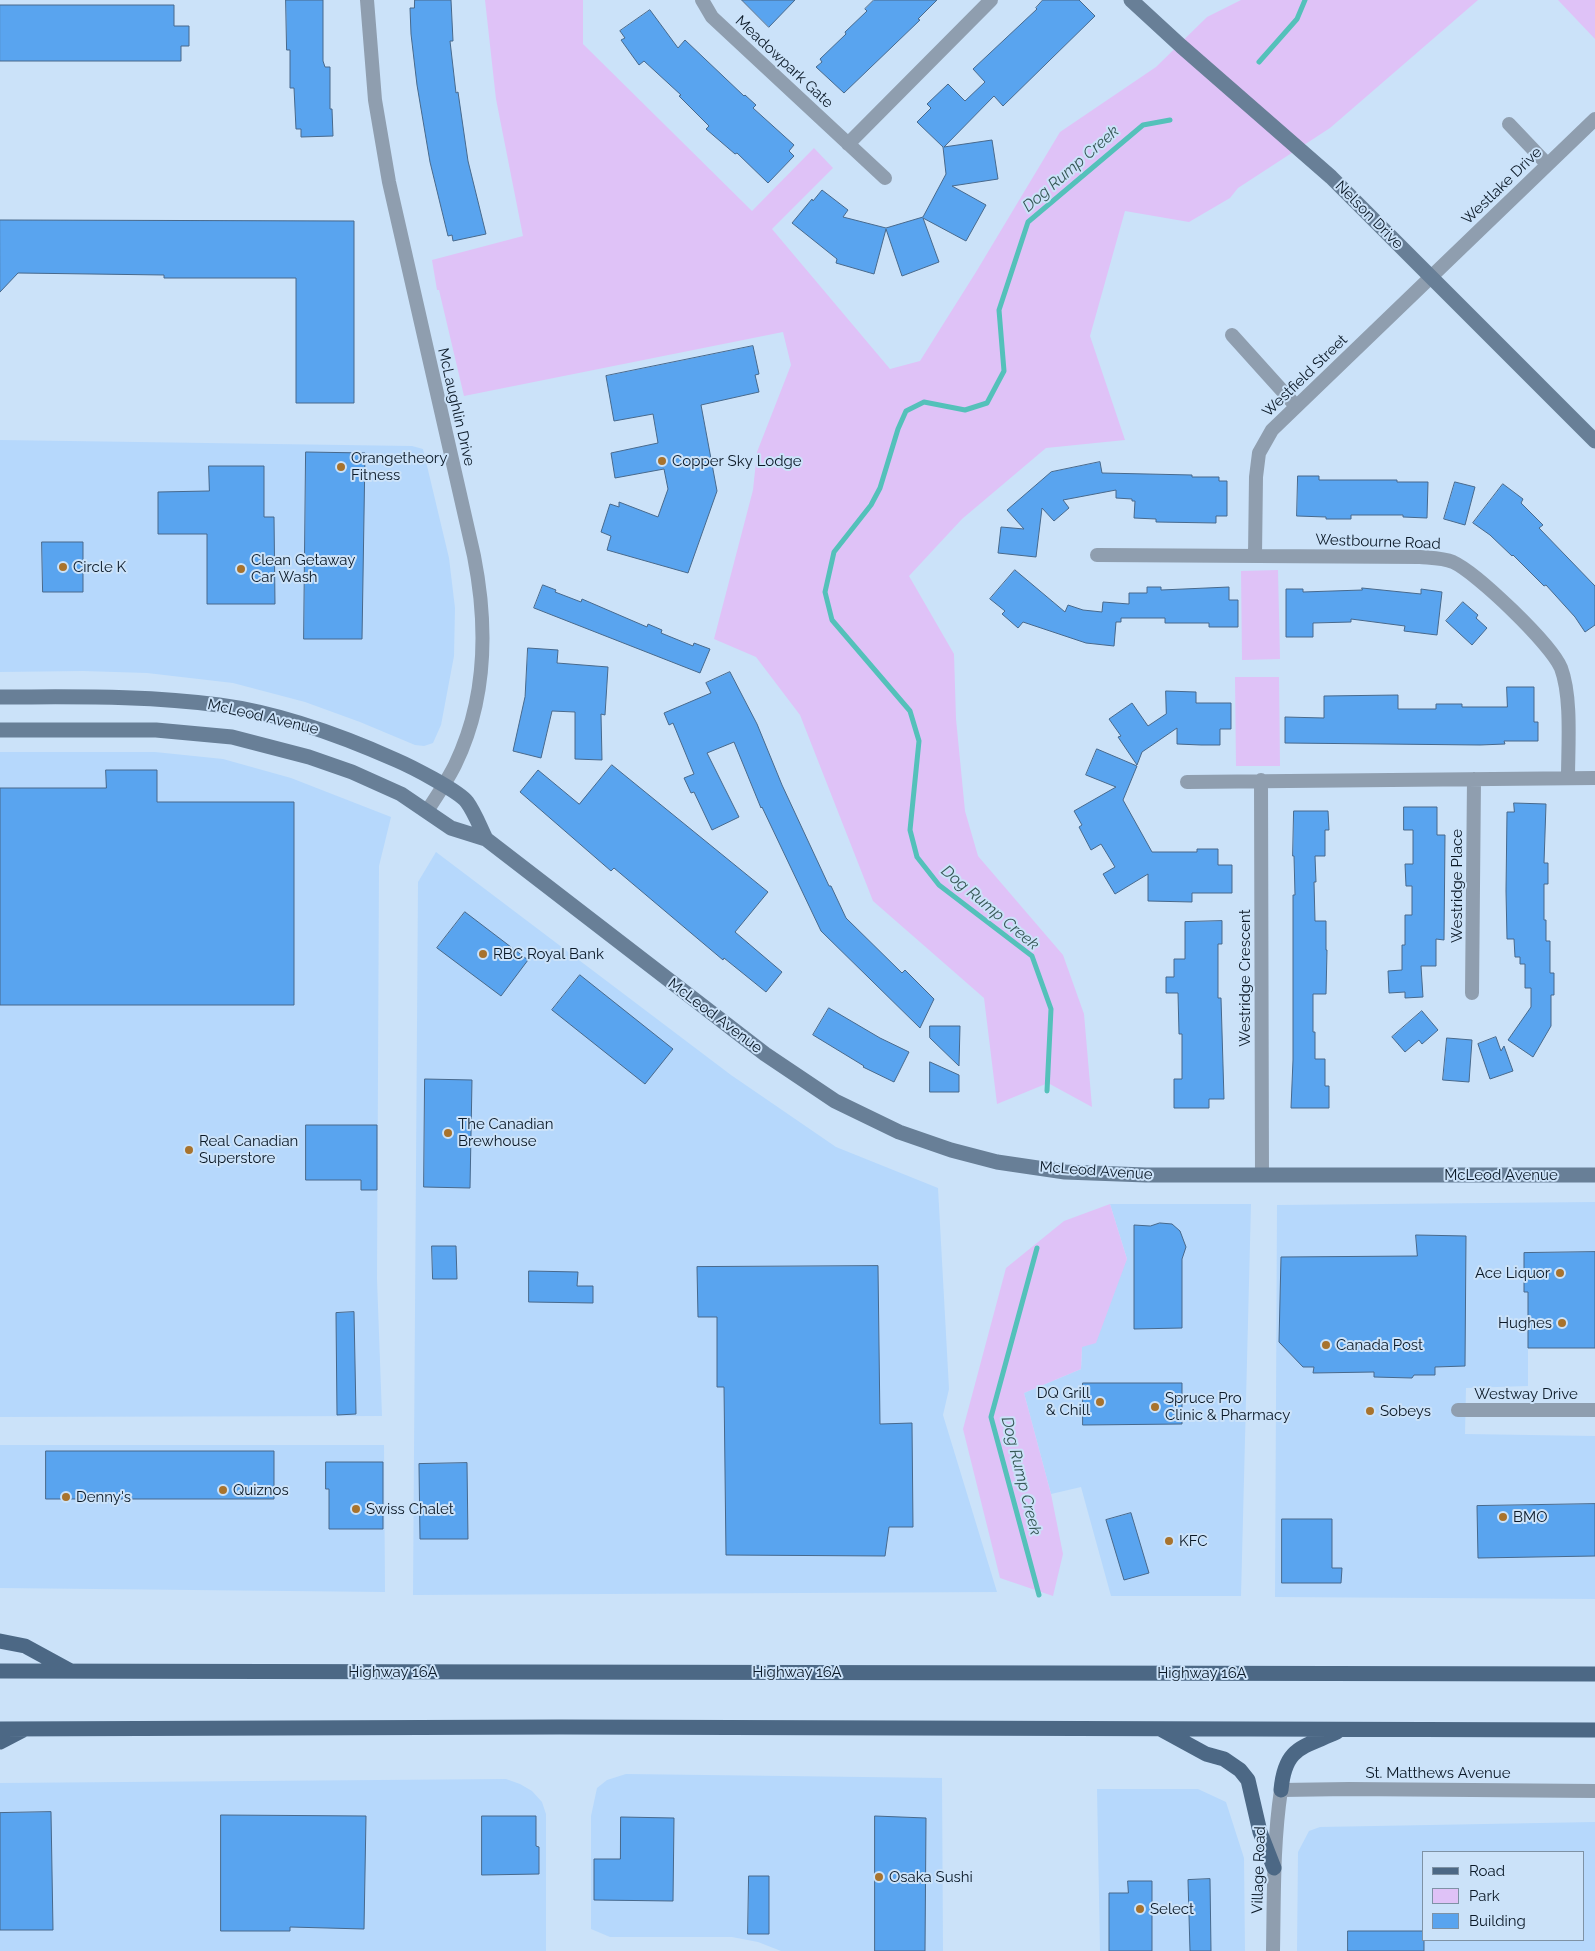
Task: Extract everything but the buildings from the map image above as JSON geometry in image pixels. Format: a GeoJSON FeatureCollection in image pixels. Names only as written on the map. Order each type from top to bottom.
{"type":"FeatureCollection","features":[{"type":"Feature","properties":{"kind":"main road"},"geometry":{"type":"LineString","coordinates":[[0,1641],[25,1646],[70,1671]]}},
{"type":"Feature","properties":{"kind":"main road","name":"Highway 16A"},"geometry":{"type":"LineString","coordinates":[[0,1671],[1595,1674]]}},
{"type":"Feature","properties":{"kind":"main road"},"geometry":{"type":"LineString","coordinates":[[0,1729],[558,1727],[1595,1730]]}},
{"type":"Feature","properties":{"kind":"main road"},"geometry":{"type":"LineString","coordinates":[[0,1742],[27,1728]]}},
{"type":"Feature","properties":{"kind":"main road"},"geometry":{"type":"LineString","coordinates":[[1160,1729],[1206,1754],[1224,1759],[1240,1770],[1248,1780],[1260,1832],[1274,1868]]}},
{"type":"Feature","properties":{"kind":"main road"},"geometry":{"type":"LineString","coordinates":[[1281,1790],[1286,1763],[1295,1751],[1342,1729]]}},
{"type":"Feature","properties":{"kind":"street","name":"McLaughlin Drive"},"geometry":{"type":"LineString","coordinates":[[367,0],[374,100],[389,182],[474,556],[483,615],[483,663],[478,694],[463,745],[443,786],[427,811]]}},
{"type":"Feature","properties":{"kind":"street","name":"Meadowpark Gate"},"geometry":{"type":"LineString","coordinates":[[702,0],[712,17],[885,178]]}},
{"type":"Feature","properties":{"kind":"street"},"geometry":{"type":"LineString","coordinates":[[848,144],[991,0]]}},
{"type":"Feature","properties":{"kind":"street","name":"Nelson Drive"},"geometry":{"type":"LineString","coordinates":[[1132,0],[1181,46],[1325,171],[1595,441]]}},
{"type":"Feature","properties":{"kind":"street","name":"Westlake Drive"},"geometry":{"type":"LineString","coordinates":[[1431,277],[1595,119]]}},
{"type":"Feature","properties":{"kind":"street"},"geometry":{"type":"LineString","coordinates":[[1509,124],[1547,164]]}},
{"type":"Feature","properties":{"kind":"street","name":"Westfield Street"},"geometry":{"type":"LineString","coordinates":[[1255,555],[1256,478],[1259,453],[1272,430],[1431,277]]}},
{"type":"Feature","properties":{"kind":"street"},"geometry":{"type":"LineString","coordinates":[[1232,335],[1296,406]]}},
{"type":"Feature","properties":{"kind":"street","name":"Westbourne Road"},"geometry":{"type":"LineString","coordinates":[[1097,555],[1420,557],[1452,562],[1465,569],[1540,638],[1561,668],[1567,700],[1568,778]]}},
{"type":"Feature","properties":{"kind":"street","name":"McLeod Avenue"},"geometry":{"type":"LineString","coordinates":[[0,697],[156,699],[220,705],[277,717],[354,742],[412,767],[466,801],[486,839]]}},
{"type":"Feature","properties":{"kind":"street","name":"McLeod Avenue"},"geometry":{"type":"LineString","coordinates":[[0,730],[156,730],[232,737],[309,757],[352,772],[400,794],[451,828],[486,839],[765,1054],[836,1101],[899,1132],[950,1150],[997,1162],[1066,1172],[1146,1175],[1595,1175]]}},
{"type":"Feature","properties":{"kind":"street"},"geometry":{"type":"LineString","coordinates":[[1187,782],[1595,778]]}},
{"type":"Feature","properties":{"kind":"street","name":"Westridge Place"},"geometry":{"type":"LineString","coordinates":[[1472,994],[1474,779]]}},
{"type":"Feature","properties":{"kind":"street","name":"Westridge Crescent"},"geometry":{"type":"LineString","coordinates":[[1261,780],[1262,1175]]}},
{"type":"Feature","properties":{"kind":"street","name":"Westway Drive"},"geometry":{"type":"LineString","coordinates":[[1458,1410],[1595,1410]]}},
{"type":"Feature","properties":{"kind":"street","name":"Village Road"},"geometry":{"type":"LineString","coordinates":[[1273,1951],[1274,1868],[1277,1817],[1281,1790]]}},
{"type":"Feature","properties":{"kind":"street","name":"St. Matthews Avenue"},"geometry":{"type":"LineString","coordinates":[[1281,1790],[1595,1791]]}},
{"type":"Feature","properties":{"kind":"shaded area"},"geometry":{"type":"Polygon","coordinates":[[[0,440],[412,446],[423,449],[449,558],[455,608],[454,656],[441,725],[433,743],[424,746],[415,745],[305,702],[233,683],[147,673],[83,671],[0,672],[0,440]]]}},
{"type":"Feature","properties":{"kind":"shaded area","name":"Real Canadian Superstore"},"geometry":{"type":"Polygon","coordinates":[[[0,752],[155,752],[223,759],[291,778],[391,817],[379,866],[377,1279],[382,1416],[0,1417],[0,752]]]}},
{"type":"Feature","properties":{"kind":"shaded area"},"geometry":{"type":"Polygon","coordinates":[[[436,852],[731,1075],[836,1147],[938,1188],[949,1389],[943,1415],[997,1592],[413,1595],[418,882],[436,852]]]}},
{"type":"Feature","properties":{"kind":"shaded area","name":"Sobeys"},"geometry":{"type":"Polygon","coordinates":[[[1595,1202],[1595,1296],[1528,1296],[1528,1386],[1466,1388],[1465,1434],[1595,1436],[1595,1599],[1275,1597],[1277,1205],[1595,1202]]]}},
{"type":"Feature","properties":{"kind":"shaded area"},"geometry":{"type":"Polygon","coordinates":[[[1110,1204],[1251,1204],[1241,1596],[1111,1596],[1081,1487],[1051,1494],[1024,1393],[1081,1369],[1082,1347],[1127,1259],[1110,1204]]]}},
{"type":"Feature","properties":{"kind":"shaded area"},"geometry":{"type":"Polygon","coordinates":[[[0,1445],[384,1445],[385,1592],[0,1588],[0,1445]]]}},
{"type":"Feature","properties":{"kind":"shaded area"},"geometry":{"type":"Polygon","coordinates":[[[626,1774],[942,1778],[943,1951],[781,1951],[758,1942],[732,1937],[610,1937],[591,1929],[591,1816],[597,1788],[607,1780],[626,1774]]]}},
{"type":"Feature","properties":{"kind":"shaded area"},"geometry":{"type":"Polygon","coordinates":[[[506,1779],[532,1791],[542,1802],[546,1814],[546,1951],[0,1951],[0,1783],[506,1779]]]}},
{"type":"Feature","properties":{"kind":"shaded area"},"geometry":{"type":"Polygon","coordinates":[[[1097,1789],[1198,1789],[1226,1802],[1244,1858],[1245,1951],[1100,1951],[1097,1789]]]}},
{"type":"Feature","properties":{"kind":"shaded area"},"geometry":{"type":"Polygon","coordinates":[[[1595,1822],[1595,1951],[1297,1951],[1298,1852],[1309,1831],[1320,1827],[1595,1822]]]}},
{"type":"Feature","properties":{"kind":"green space"},"geometry":{"type":"Polygon","coordinates":[[[485,0],[583,0],[583,44],[752,211],[814,148],[833,168],[772,229],[890,369],[920,361],[1060,132],[1156,67],[1207,17],[1241,0],[1478,0],[1330,128],[1238,188],[1230,198],[1189,222],[1125,211],[1090,336],[1125,440],[1046,448],[962,519],[909,576],[954,654],[956,719],[965,811],[978,856],[1063,955],[1084,1014],[1092,1107],[1048,1083],[997,1104],[984,998],[873,901],[800,715],[756,657],[714,639],[753,490],[757,452],[791,365],[783,332],[464,396],[439,290],[437,290],[432,260],[523,236],[496,99],[485,0]]]}},
{"type":"Feature","properties":{"kind":"green space"},"geometry":{"type":"Polygon","coordinates":[[[1558,0],[1595,0],[1595,39],[1558,0]]]}},
{"type":"Feature","properties":{"kind":"green space"},"geometry":{"type":"Polygon","coordinates":[[[1278,570],[1280,659],[1242,660],[1241,571],[1278,570]]]}},
{"type":"Feature","properties":{"kind":"green space"},"geometry":{"type":"Polygon","coordinates":[[[1235,677],[1279,677],[1280,766],[1236,766],[1235,677]]]}},
{"type":"Feature","properties":{"kind":"green space"},"geometry":{"type":"Polygon","coordinates":[[[1110,1204],[1127,1259],[1096,1343],[1082,1347],[1081,1369],[1024,1393],[1051,1494],[1063,1554],[1053,1596],[1000,1578],[963,1429],[1006,1268],[1064,1221],[1110,1204]]]}},
{"type":"Feature","properties":{"kind":"waterway"},"geometry":{"type":"LineString","coordinates":[[1259,62],[1297,19],[1305,0]]}},
{"type":"Feature","properties":{"kind":"waterway","name":"Dog Rump Creek"},"geometry":{"type":"LineString","coordinates":[[1047,1091],[1051,1009],[1032,956],[939,885],[917,857],[910,830],[919,741],[910,711],[832,620],[825,592],[834,552],[871,505],[880,488],[898,429],[906,411],[924,402],[965,410],[987,403],[1004,371],[999,310],[1028,222],[1143,125],[1170,120]]}},
{"type":"Feature","properties":{"kind":"waterway","name":"Dog Rump Creek"},"geometry":{"type":"LineString","coordinates":[[1037,1248],[991,1417],[1039,1595]]}},
{"type":"Feature","properties":{"kind":"place","name":"Copper Sky Lodge"},"geometry":{"type":"Point","coordinates":[662,461]}},
{"type":"Feature","properties":{"kind":"place","name":"Orangetheory Fitness"},"geometry":{"type":"Point","coordinates":[341,467]}},
{"type":"Feature","properties":{"kind":"place","name":"Circle K"},"geometry":{"type":"Point","coordinates":[63,567]}},
{"type":"Feature","properties":{"kind":"place","name":"Clean Getaway Car Wash"},"geometry":{"type":"Point","coordinates":[241,569]}},
{"type":"Feature","properties":{"kind":"place","name":"RBC Royal Bank"},"geometry":{"type":"Point","coordinates":[483,954]}},
{"type":"Feature","properties":{"kind":"place","name":"The Canadian Brewhouse"},"geometry":{"type":"Point","coordinates":[448,1133]}},
{"type":"Feature","properties":{"kind":"place","name":"Real Canadian Superstore"},"geometry":{"type":"Point","coordinates":[189,1150]}},
{"type":"Feature","properties":{"kind":"place","name":"Ace Liquor"},"geometry":{"type":"Point","coordinates":[1560,1273]}},
{"type":"Feature","properties":{"kind":"place","name":"Hughes"},"geometry":{"type":"Point","coordinates":[1562,1323]}},
{"type":"Feature","properties":{"kind":"place","name":"Canada Post"},"geometry":{"type":"Point","coordinates":[1326,1345]}},
{"type":"Feature","properties":{"kind":"place","name":"DQ Grill & Chill"},"geometry":{"type":"Point","coordinates":[1100,1402]}},
{"type":"Feature","properties":{"kind":"place","name":"Spruce Pro Clinic & Pharmacy"},"geometry":{"type":"Point","coordinates":[1155,1407]}},
{"type":"Feature","properties":{"kind":"place","name":"Sobeys"},"geometry":{"type":"Point","coordinates":[1370,1411]}},
{"type":"Feature","properties":{"kind":"place","name":"Quiznos"},"geometry":{"type":"Point","coordinates":[223,1490]}},
{"type":"Feature","properties":{"kind":"place","name":"Denny's"},"geometry":{"type":"Point","coordinates":[66,1497]}},
{"type":"Feature","properties":{"kind":"place","name":"Swiss Chalet"},"geometry":{"type":"Point","coordinates":[356,1509]}},
{"type":"Feature","properties":{"kind":"place","name":"BMO"},"geometry":{"type":"Point","coordinates":[1503,1517]}},
{"type":"Feature","properties":{"kind":"place","name":"KFC"},"geometry":{"type":"Point","coordinates":[1169,1541]}},
{"type":"Feature","properties":{"kind":"place","name":"Osaka Sushi"},"geometry":{"type":"Point","coordinates":[879,1877]}},
{"type":"Feature","properties":{"kind":"place","name":"Select"},"geometry":{"type":"Point","coordinates":[1140,1909]}}]}
